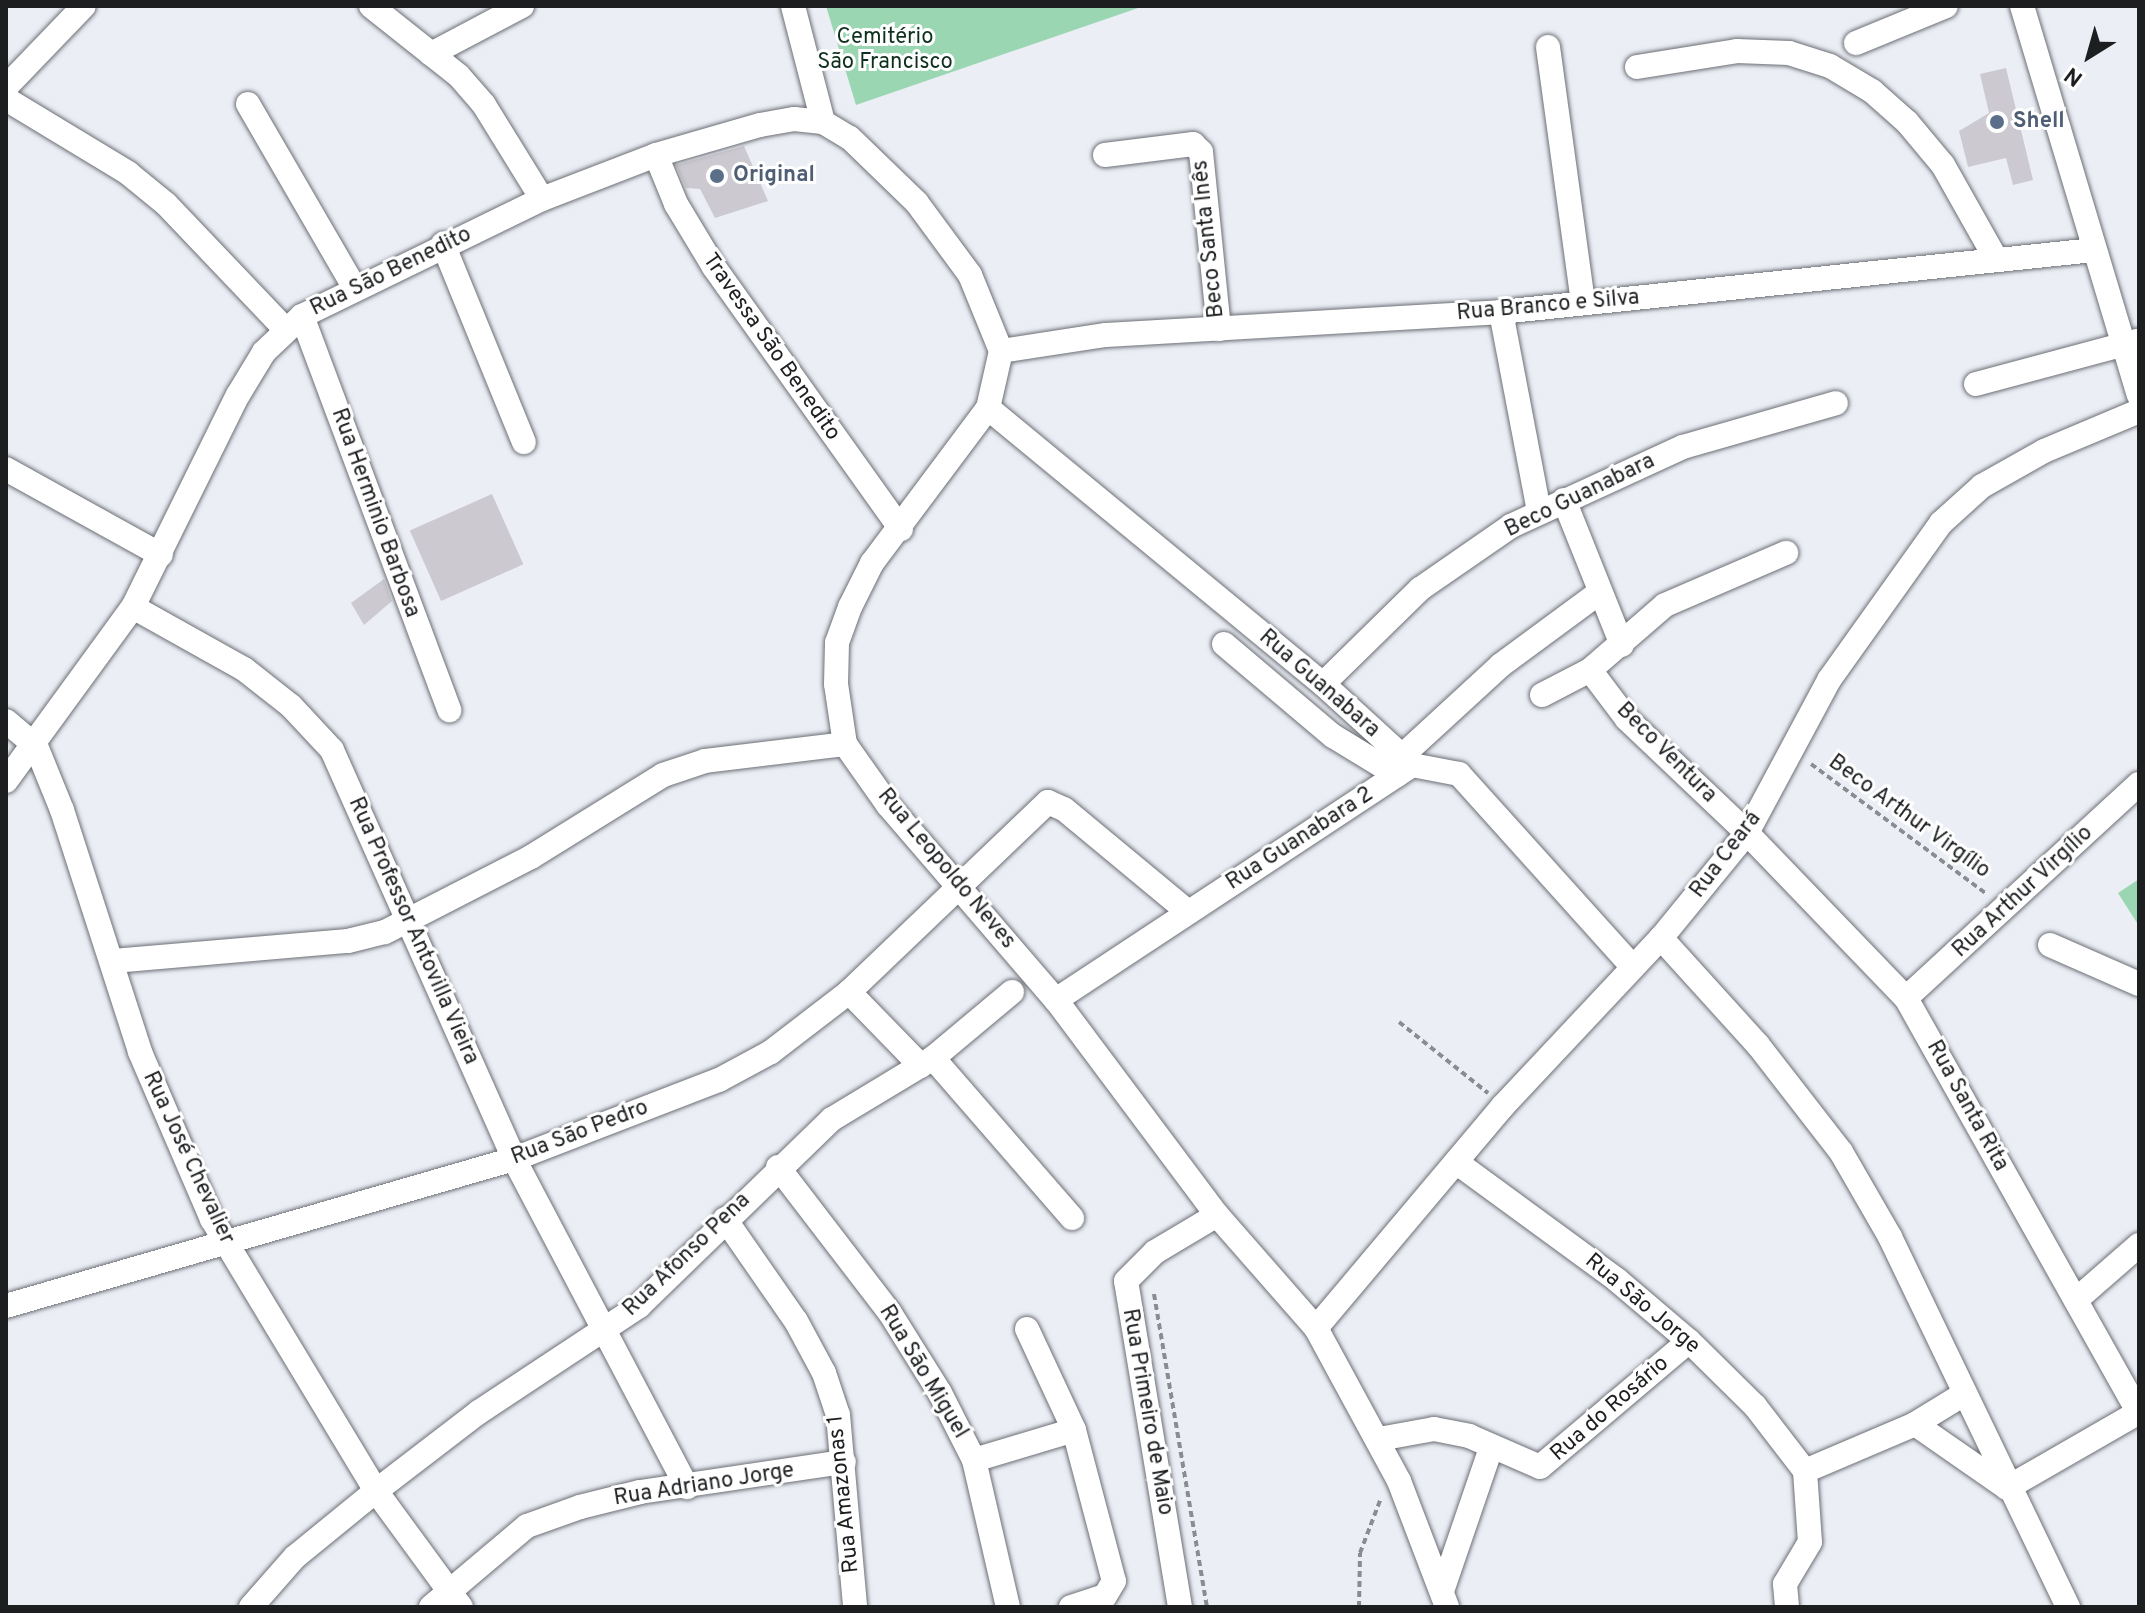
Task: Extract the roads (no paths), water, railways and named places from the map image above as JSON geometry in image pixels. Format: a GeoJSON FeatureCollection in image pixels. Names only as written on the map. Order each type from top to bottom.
{"type":"FeatureCollection","features":[{"type":"Feature","properties":{"kind":"street"},"geometry":{"type":"LineString","coordinates":[[6,87],[84,6]]}},
{"type":"Feature","properties":{"kind":"street"},"geometry":{"type":"LineString","coordinates":[[371,6],[431,54],[484,105],[542,199]]}},
{"type":"Feature","properties":{"kind":"street"},"geometry":{"type":"LineString","coordinates":[[431,54],[481,17],[522,6]]}},
{"type":"Feature","properties":{"kind":"street"},"geometry":{"type":"LineString","coordinates":[[793,6],[823,122],[850,138],[933,223],[970,275],[1001,351]]}},
{"type":"Feature","properties":{"kind":"street"},"geometry":{"type":"LineString","coordinates":[[1856,43],[1946,6]]}},
{"type":"Feature","properties":{"kind":"street"},"geometry":{"type":"LineString","coordinates":[[2022,6],[2094,250],[2132,343],[2139,395]]}},
{"type":"Feature","properties":{"kind":"street"},"geometry":{"type":"LineString","coordinates":[[1548,47],[1583,303]]}},
{"type":"Feature","properties":{"kind":"street"},"geometry":{"type":"LineString","coordinates":[[1637,67],[1737,51],[1789,53],[1830,66],[1872,91],[1907,122],[1943,165],[1996,259]]}},
{"type":"Feature","properties":{"kind":"street","name":"Rua Herminio Barbosa"},"geometry":{"type":"LineString","coordinates":[[6,99],[128,173],[166,204],[294,323],[449,710]]}},
{"type":"Feature","properties":{"kind":"street"},"geometry":{"type":"LineString","coordinates":[[248,104],[354,287]]}},
{"type":"Feature","properties":{"kind":"street","name":"Rua São Benedito"},"geometry":{"type":"LineString","coordinates":[[6,781],[36,746],[133,607],[238,395],[264,352],[294,323],[354,287],[443,244],[542,199],[656,155],[760,125],[794,119],[823,122]]}},
{"type":"Feature","properties":{"kind":"street","name":"Beco Santa Inês"},"geometry":{"type":"LineString","coordinates":[[1105,155],[1193,144],[1201,152],[1219,329]]}},
{"type":"Feature","properties":{"kind":"street","name":"Travessa São Benedito"},"geometry":{"type":"LineString","coordinates":[[656,155],[676,204],[714,267],[901,529]]}},
{"type":"Feature","properties":{"kind":"street"},"geometry":{"type":"LineString","coordinates":[[443,244],[524,442]]}},
{"type":"Feature","properties":{"kind":"street","name":"Rua Branco e Silva"},"geometry":{"type":"LineString","coordinates":[[1001,351],[1106,335],[1501,312],[2094,250]]}},
{"type":"Feature","properties":{"kind":"street"},"geometry":{"type":"LineString","coordinates":[[1501,312],[1539,511]]}},
{"type":"Feature","properties":{"kind":"street"},"geometry":{"type":"LineString","coordinates":[[1976,384],[2132,343]]}},
{"type":"Feature","properties":{"kind":"street","name":"Rua Leopoldo Neves"},"geometry":{"type":"LineString","coordinates":[[1001,351],[988,408],[901,529],[872,563],[837,643],[836,684],[845,744],[888,805],[1056,1000],[1217,1215],[1316,1328],[1379,1439],[1399,1481],[1445,1599]]}},
{"type":"Feature","properties":{"kind":"street","name":"Beco Guanabara"},"geometry":{"type":"LineString","coordinates":[[1323,684],[1420,589],[1539,511],[1683,447],[1836,403]]}},
{"type":"Feature","properties":{"kind":"street","name":"Rua Guanabara"},"geometry":{"type":"LineString","coordinates":[[988,408],[1323,684],[1404,765]]}},
{"type":"Feature","properties":{"kind":"street","name":"Rua Ceará"},"geometry":{"type":"LineString","coordinates":[[1316,1328],[1503,1106],[1661,938],[1747,833],[1829,680],[1941,523],[1982,486],[2044,451],[2139,411]]}},
{"type":"Feature","properties":{"kind":"street"},"geometry":{"type":"LineString","coordinates":[[6,469],[161,555]]}},
{"type":"Feature","properties":{"kind":"street"},"geometry":{"type":"LineString","coordinates":[[1564,500],[1622,645]]}},
{"type":"Feature","properties":{"kind":"street"},"geometry":{"type":"LineString","coordinates":[[1542,695],[1590,670],[1665,605],[1786,553]]}},
{"type":"Feature","properties":{"kind":"street","name":"Rua Guanabara 2"},"geometry":{"type":"LineString","coordinates":[[1056,1000],[1404,765],[1501,665],[1600,592]]}},
{"type":"Feature","properties":{"kind":"street","name":"Rua Professor Antovilla Vieira"},"geometry":{"type":"LineString","coordinates":[[133,607],[244,669],[291,706],[332,750],[410,917],[514,1159],[603,1333],[687,1487]]}},
{"type":"Feature","properties":{"kind":"street"},"geometry":{"type":"LineString","coordinates":[[1224,644],[1333,736],[1404,765],[1459,774],[1632,966]]}},
{"type":"Feature","properties":{"kind":"street","name":"Beco Ventura"},"geometry":{"type":"LineString","coordinates":[[1590,670],[1627,719],[1747,833]]}},
{"type":"Feature","properties":{"kind":"street"},"geometry":{"type":"LineString","coordinates":[[6,721],[36,746]]}},
{"type":"Feature","properties":{"kind":"street"},"geometry":{"type":"LineString","coordinates":[[113,961],[348,941],[385,932],[531,857],[686,765],[845,744]]}},
{"type":"Feature","properties":{"kind":"street","name":"Rua José Chevalier"},"geometry":{"type":"LineString","coordinates":[[36,746],[113,961],[140,1052],[227,1243],[376,1491],[447,1602]]}},
{"type":"Feature","properties":{"kind":"street","name":"Rua Arthur Virgílio"},"geometry":{"type":"LineString","coordinates":[[1906,998],[2139,784]]}},
{"type":"Feature","properties":{"kind":"street","name":"Rua São Pedro"},"geometry":{"type":"LineString","coordinates":[[6,1306],[514,1159],[719,1080],[771,1052],[849,992],[1043,805],[1054,802],[1064,809],[1188,912]]}},
{"type":"Feature","properties":{"kind":"street","name":"Rua Santa Rita"},"geometry":{"type":"LineString","coordinates":[[1747,833],[1906,998],[2139,1413]]}},
{"type":"Feature","properties":{"kind":"street"},"geometry":{"type":"LineString","coordinates":[[1661,938],[1758,1045],[1841,1152],[1890,1237],[2007,1488],[2068,1607]]}},
{"type":"Feature","properties":{"kind":"street"},"geometry":{"type":"LineString","coordinates":[[2050,945],[2139,984]]}},
{"type":"Feature","properties":{"kind":"street"},"geometry":{"type":"LineString","coordinates":[[849,992],[927,1062],[1072,1218]]}},
{"type":"Feature","properties":{"kind":"street","name":"Rua Afonso Pena"},"geometry":{"type":"LineString","coordinates":[[251,1607],[295,1557],[376,1491],[527,1378],[603,1333],[639,1306],[778,1167],[832,1119],[927,1062],[1012,992]]}},
{"type":"Feature","properties":{"kind":"street","name":"Rua São Jorge"},"geometry":{"type":"LineString","coordinates":[[1456,1162],[1617,1280],[1689,1341],[1755,1406],[1805,1471]]}},
{"type":"Feature","properties":{"kind":"street","name":"Rua São Miguel"},"geometry":{"type":"LineString","coordinates":[[778,1167],[890,1313],[974,1460],[1008,1607]]}},
{"type":"Feature","properties":{"kind":"street","name":"Rua Primeiro de Maio"},"geometry":{"type":"LineString","coordinates":[[1180,1607],[1126,1281],[1144,1260],[1217,1215]]}},
{"type":"Feature","properties":{"kind":"street","name":"Rua Amazonas 1"},"geometry":{"type":"LineString","coordinates":[[725,1219],[796,1321],[824,1373],[838,1415],[855,1607]]}},
{"type":"Feature","properties":{"kind":"street"},"geometry":{"type":"LineString","coordinates":[[2076,1300],[2139,1245]]}},
{"type":"Feature","properties":{"kind":"street"},"geometry":{"type":"LineString","coordinates":[[1027,1329],[1074,1430],[1114,1581],[1105,1596],[1071,1607]]}},
{"type":"Feature","properties":{"kind":"street","name":"Rua do Rosário"},"geometry":{"type":"LineString","coordinates":[[1379,1439],[1434,1429],[1491,1448],[1529,1466],[1547,1463],[1689,1341]]}},
{"type":"Feature","properties":{"kind":"street"},"geometry":{"type":"LineString","coordinates":[[1787,1607],[1785,1584],[1810,1542],[1805,1471],[1915,1424],[1964,1394]]}},
{"type":"Feature","properties":{"kind":"street"},"geometry":{"type":"LineString","coordinates":[[2007,1488],[2139,1413]]}},
{"type":"Feature","properties":{"kind":"street"},"geometry":{"type":"LineString","coordinates":[[1915,1424],[2007,1488]]}},
{"type":"Feature","properties":{"kind":"street"},"geometry":{"type":"LineString","coordinates":[[974,1460],[1074,1430]]}},
{"type":"Feature","properties":{"kind":"street"},"geometry":{"type":"LineString","coordinates":[[1445,1599],[1491,1448]]}},
{"type":"Feature","properties":{"kind":"street","name":"Rua Adriano Jorge"},"geometry":{"type":"LineString","coordinates":[[447,1602],[527,1526],[640,1492],[844,1462]]}},
{"type":"Feature","properties":{"kind":"place","name":"Shell"},"geometry":{"type":"Point","coordinates":[1997,122]}},
{"type":"Feature","properties":{"kind":"place","name":"Original"},"geometry":{"type":"Point","coordinates":[717,176]}},
{"type":"Feature","properties":{"kind":"park label","name":"Cemitério São Francisco"},"geometry":{"type":"Point","coordinates":[885,50]}}]}
